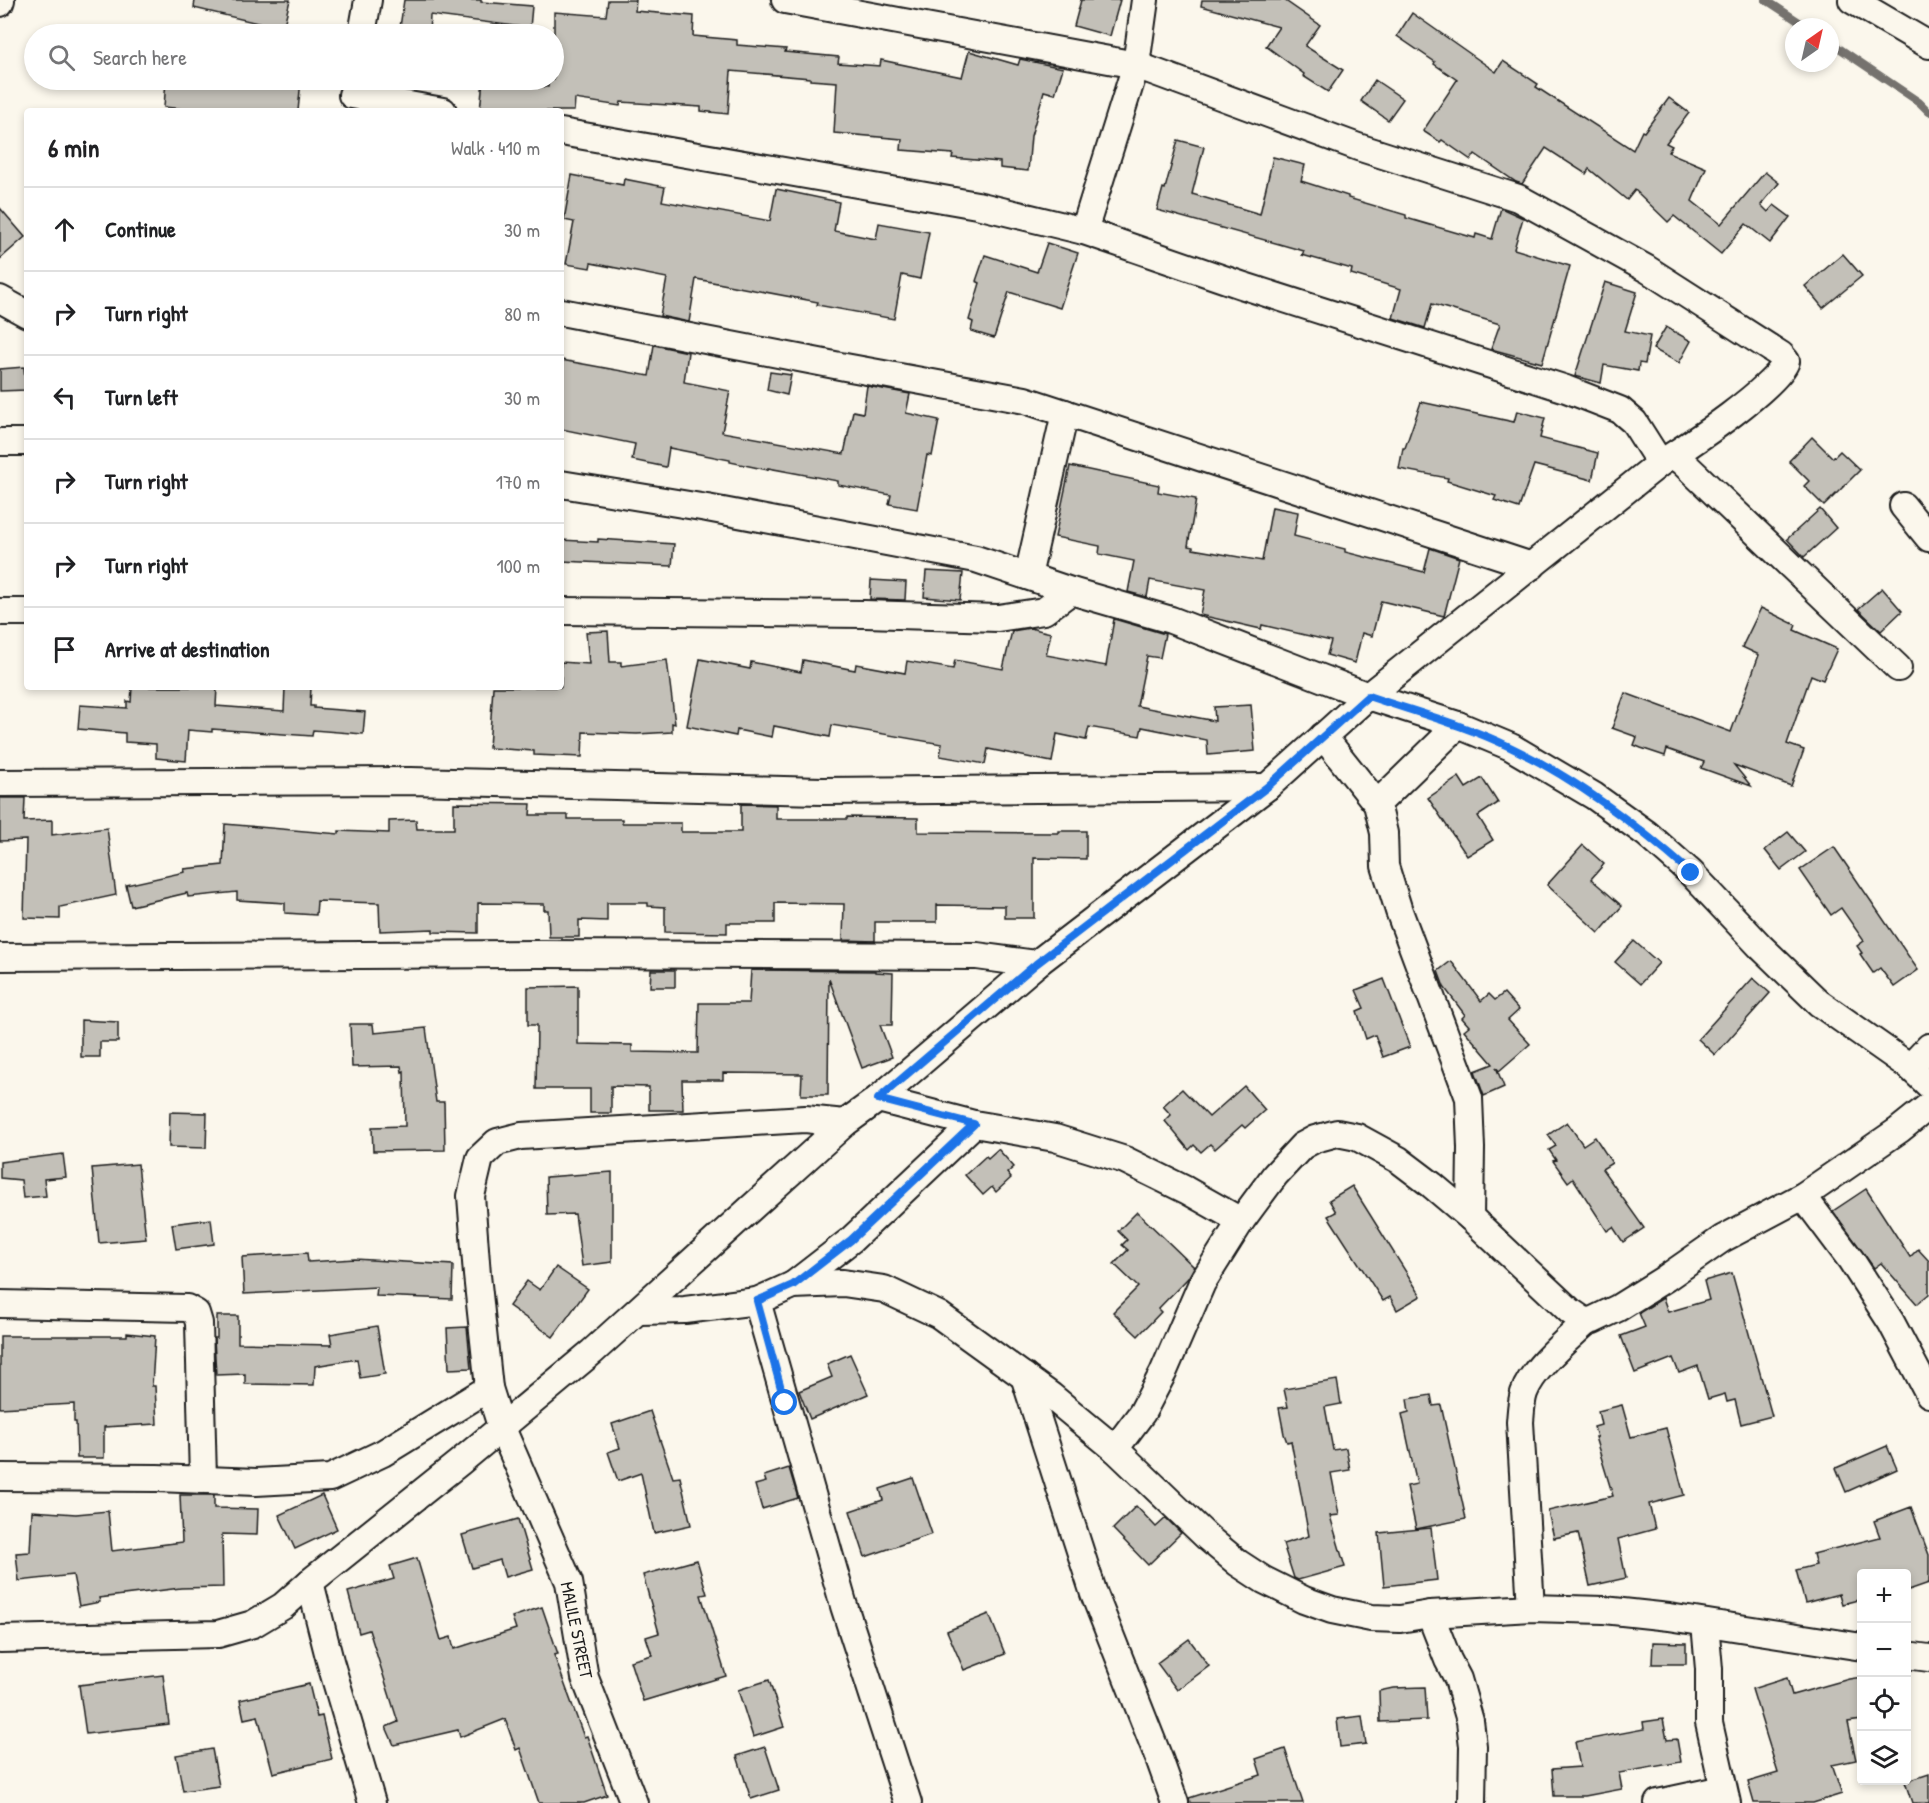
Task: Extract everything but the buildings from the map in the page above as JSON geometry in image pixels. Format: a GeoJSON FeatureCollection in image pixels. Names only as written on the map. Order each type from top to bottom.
{"type":"FeatureCollection","features":[{"type":"Feature","properties":{"kind":"street"},"geometry":{"type":"LineString","coordinates":[[364,24],[368,0]]}},
{"type":"Feature","properties":{"kind":"street"},"geometry":{"type":"LineString","coordinates":[[0,1639],[218,1634],[253,1623],[283,1606],[460,1462],[639,1311],[845,1123],[878,1099],[1036,964],[1267,787],[1368,696],[1667,459],[1714,427],[1774,379],[1784,368],[1786,361],[1782,355],[1647,269],[1518,198],[1358,147],[1136,65],[784,0]]}},
{"type":"Feature","properties":{"kind":"street"},"geometry":{"type":"LineString","coordinates":[[1084,231],[1136,65],[1145,0]]}},
{"type":"Feature","properties":{"kind":"street"},"geometry":{"type":"LineString","coordinates":[[1852,0],[1929,45]]}},
{"type":"Feature","properties":{"kind":"street"},"geometry":{"type":"LineString","coordinates":[[352,95],[426,108]]}},
{"type":"Feature","properties":{"kind":"street"},"geometry":{"type":"LineString","coordinates":[[564,133],[976,205],[1084,231],[1241,285],[1566,389],[1620,410],[1667,459],[1898,668]]}},
{"type":"Feature","properties":{"kind":"street"},"geometry":{"type":"LineString","coordinates":[[0,299],[24,313]]}},
{"type":"Feature","properties":{"kind":"street"},"geometry":{"type":"LineString","coordinates":[[564,313],[844,368],[1025,400],[1533,566]]}},
{"type":"Feature","properties":{"kind":"street"},"geometry":{"type":"LineString","coordinates":[[1028,576],[1065,413]]}},
{"type":"Feature","properties":{"kind":"street"},"geometry":{"type":"LineString","coordinates":[[0,441],[24,442]]}},
{"type":"Feature","properties":{"kind":"street"},"geometry":{"type":"LineString","coordinates":[[564,484],[719,510],[976,559],[1071,591],[1171,620],[1368,696],[1458,725],[1511,747],[1593,796],[1647,834],[1691,873],[1760,946],[1819,1003],[1910,1067],[1929,1085]]}},
{"type":"Feature","properties":{"kind":"street"},"geometry":{"type":"LineString","coordinates":[[1903,506],[1929,538]]}},
{"type":"Feature","properties":{"kind":"street"},"geometry":{"type":"LineString","coordinates":[[564,611],[865,614],[998,618],[1044,611],[1071,591]]}},
{"type":"Feature","properties":{"kind":"street"},"geometry":{"type":"LineString","coordinates":[[0,612],[24,612]]}},
{"type":"Feature","properties":{"kind":"street"},"geometry":{"type":"LineString","coordinates":[[1377,804],[1458,725]]}},
{"type":"Feature","properties":{"kind":"street"},"geometry":{"type":"LineString","coordinates":[[1323,736],[1377,804],[1384,833],[1385,866],[1398,910],[1469,1098],[1470,1217]]}},
{"type":"Feature","properties":{"kind":"street"},"geometry":{"type":"LineString","coordinates":[[0,783],[410,781],[822,791],[1267,787]]}},
{"type":"Feature","properties":{"kind":"street"},"geometry":{"type":"LineString","coordinates":[[0,957],[516,954],[976,956],[1036,964]]}},
{"type":"Feature","properties":{"kind":"street"},"geometry":{"type":"LineString","coordinates":[[1910,1067],[1929,1047]]}},
{"type":"Feature","properties":{"kind":"street"},"geometry":{"type":"LineString","coordinates":[[878,1099],[974,1124],[1055,1138],[1125,1160],[1186,1190],[1241,1221]]}},
{"type":"Feature","properties":{"kind":"street"},"geometry":{"type":"LineString","coordinates":[[1531,1608],[1520,1422],[1524,1391],[1546,1360],[1586,1322],[1618,1308],[1722,1239],[1803,1196],[1890,1137],[1929,1106]]}},
{"type":"Feature","properties":{"kind":"street","name":"MALILE STREET"},"geometry":{"type":"LineString","coordinates":[[634,1803],[585,1678],[569,1582],[501,1426],[489,1388],[471,1196],[480,1158],[497,1142],[521,1136],[805,1119],[845,1123]]}},
{"type":"Feature","properties":{"kind":"street"},"geometry":{"type":"LineString","coordinates":[[639,1311],[685,1310],[757,1301],[793,1285],[851,1240],[974,1124]]}},
{"type":"Feature","properties":{"kind":"street"},"geometry":{"type":"LineString","coordinates":[[1115,1449],[1142,1413],[1163,1373],[1202,1283],[1241,1221],[1275,1175],[1302,1146],[1315,1139],[1337,1133],[1357,1137],[1399,1160],[1432,1185],[1470,1217],[1569,1311],[1586,1322]]}},
{"type":"Feature","properties":{"kind":"street"},"geometry":{"type":"LineString","coordinates":[[1803,1196],[1851,1260],[1891,1322],[1929,1394]]}},
{"type":"Feature","properties":{"kind":"street"},"geometry":{"type":"LineString","coordinates":[[793,1285],[843,1283],[884,1289],[939,1315],[1024,1376],[1115,1449],[1208,1538],[1238,1563],[1264,1580],[1304,1600],[1332,1610],[1371,1618],[1400,1619],[1430,1614],[1531,1608],[1604,1610],[1857,1646]]}},
{"type":"Feature","properties":{"kind":"street"},"geometry":{"type":"LineString","coordinates":[[757,1301],[844,1606],[908,1803]]}},
{"type":"Feature","properties":{"kind":"street"},"geometry":{"type":"LineString","coordinates":[[0,1304],[187,1308],[196,1313],[199,1323],[203,1479]]}},
{"type":"Feature","properties":{"kind":"street"},"geometry":{"type":"LineString","coordinates":[[1024,1376],[1094,1594],[1160,1761],[1174,1803]]}},
{"type":"Feature","properties":{"kind":"street"},"geometry":{"type":"LineString","coordinates":[[0,1477],[203,1479],[256,1482],[330,1478],[383,1453],[489,1388]]}},
{"type":"Feature","properties":{"kind":"street"},"geometry":{"type":"LineString","coordinates":[[310,1582],[330,1661],[372,1803]]}},
{"type":"Feature","properties":{"kind":"street"},"geometry":{"type":"LineString","coordinates":[[1430,1614],[1458,1679],[1470,1721],[1473,1746],[1472,1803]]}},
{"type":"Feature","properties":{"kind":"street"},"geometry":{"type":"LineString","coordinates":[[1658,1803],[1725,1796],[1709,1723],[1709,1669],[1705,1623]]}},
{"type":"Feature","properties":{"kind":"street"},"geometry":{"type":"LineString","coordinates":[[1911,1656],[1929,1658]]}},
{"type":"Feature","properties":{"kind":"waterway"},"geometry":{"type":"LineString","coordinates":[[1766,0],[1793,18]]}},
{"type":"Feature","properties":{"kind":"waterway"},"geometry":{"type":"LineString","coordinates":[[1839,48],[1919,102],[1929,112]]}},
{"type":"Feature","properties":{"kind":"route"},"geometry":{"type":"LineString","coordinates":[[785,1403],[757,1301],[793,1285],[851,1240],[974,1124],[878,1099],[1036,964],[1267,787],[1368,696],[1458,725],[1511,747],[1593,796],[1647,834],[1691,873]]}}]}
